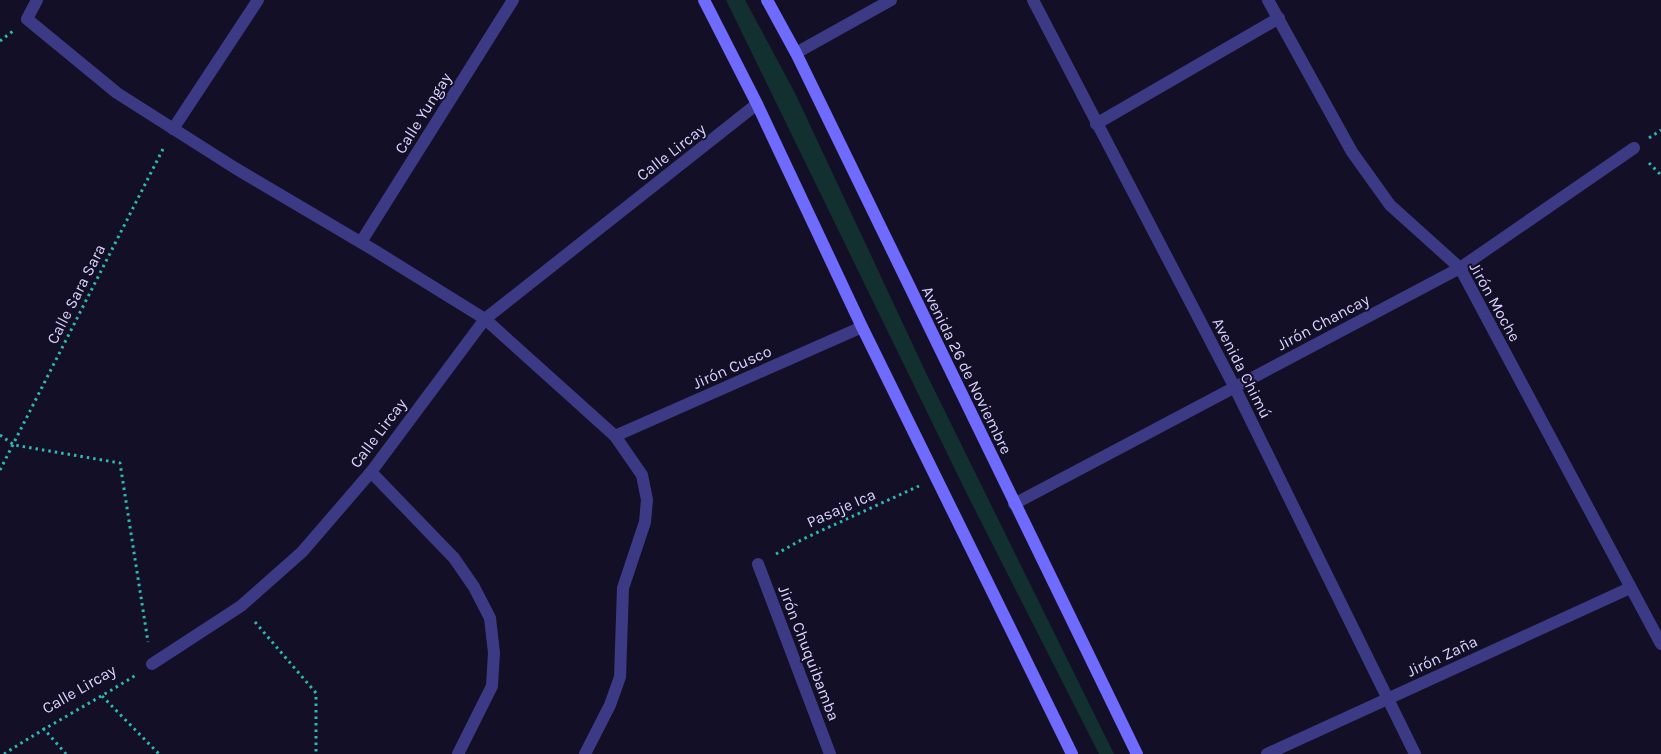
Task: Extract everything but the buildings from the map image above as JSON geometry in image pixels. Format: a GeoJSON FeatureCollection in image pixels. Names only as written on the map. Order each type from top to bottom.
{"type":"FeatureCollection","features":[{"type":"Feature","properties":{"kind":"main road"},"geometry":{"type":"LineString","coordinates":[[704,0],[757,104],[862,327],[1072,754]]}},
{"type":"Feature","properties":{"kind":"main road","name":"Avenida 26 de Noviembre"},"geometry":{"type":"LineString","coordinates":[[767,0],[796,53],[1014,504],[1138,754]]}},
{"type":"Feature","properties":{"kind":"street"},"geometry":{"type":"LineString","coordinates":[[37,0],[27,19],[117,93],[485,319],[615,436],[642,475],[647,500],[645,522],[624,588],[620,677],[610,705],[585,754]]}},
{"type":"Feature","properties":{"kind":"street"},"geometry":{"type":"LineString","coordinates":[[173,129],[258,0]]}},
{"type":"Feature","properties":{"kind":"street","name":"Calle Yungay"},"geometry":{"type":"LineString","coordinates":[[361,242],[513,0]]}},
{"type":"Feature","properties":{"kind":"street"},"geometry":{"type":"LineString","coordinates":[[796,53],[892,0]]}},
{"type":"Feature","properties":{"kind":"street","name":"Avenida Chimú"},"geometry":{"type":"LineString","coordinates":[[1033,0],[1235,388],[1415,754]]}},
{"type":"Feature","properties":{"kind":"street","name":"Jirón Moche"},"geometry":{"type":"LineString","coordinates":[[1268,0],[1352,152],[1390,204],[1460,268],[1661,644]]}},
{"type":"Feature","properties":{"kind":"street"},"geometry":{"type":"LineString","coordinates":[[1096,124],[1278,18]]}},
{"type":"Feature","properties":{"kind":"street","name":"Calle Lircay"},"geometry":{"type":"LineString","coordinates":[[152,664],[241,606],[302,552],[371,472],[485,319],[757,104]]}},
{"type":"Feature","properties":{"kind":"street","name":"Jirón Chancay"},"geometry":{"type":"LineString","coordinates":[[1014,504],[1460,268],[1634,148]]}},
{"type":"Feature","properties":{"kind":"street","name":"Jirón Cusco"},"geometry":{"type":"LineString","coordinates":[[615,436],[862,327]]}},
{"type":"Feature","properties":{"kind":"street"},"geometry":{"type":"LineString","coordinates":[[371,472],[454,558],[474,587],[490,618],[494,653],[492,686],[458,754]]}},
{"type":"Feature","properties":{"kind":"street","name":"Jirón Chuquibamba"},"geometry":{"type":"LineString","coordinates":[[758,564],[830,754]]}},
{"type":"Feature","properties":{"kind":"street","name":"Jirón Zaña"},"geometry":{"type":"LineString","coordinates":[[1268,754],[1630,588]]}},
{"type":"Feature","properties":{"kind":"path","name":"Calle Sara Sara"},"geometry":{"type":"LineString","coordinates":[[0,470],[173,129]]}},
{"type":"Feature","properties":{"kind":"path"},"geometry":{"type":"LineString","coordinates":[[0,435],[14,445],[120,463],[152,664]]}},
{"type":"Feature","properties":{"kind":"path","name":"Pasaje Ica"},"geometry":{"type":"LineString","coordinates":[[758,564],[803,539],[936,478]]}},
{"type":"Feature","properties":{"kind":"path"},"geometry":{"type":"LineString","coordinates":[[241,606],[316,693],[316,754]]}},
{"type":"Feature","properties":{"kind":"path","name":"Calle Lircay"},"geometry":{"type":"LineString","coordinates":[[4,754],[43,728],[102,696],[152,664]]}},
{"type":"Feature","properties":{"kind":"path"},"geometry":{"type":"LineString","coordinates":[[102,696],[159,754]]}},
{"type":"Feature","properties":{"kind":"path"},"geometry":{"type":"LineString","coordinates":[[43,728],[66,754]]}},
{"type":"Feature","properties":{"kind":"green space"},"geometry":{"type":"Polygon","coordinates":[[[726,0],[745,0],[795,93],[927,375],[1114,754],[1099,754],[967,494],[726,0]]]}}]}
